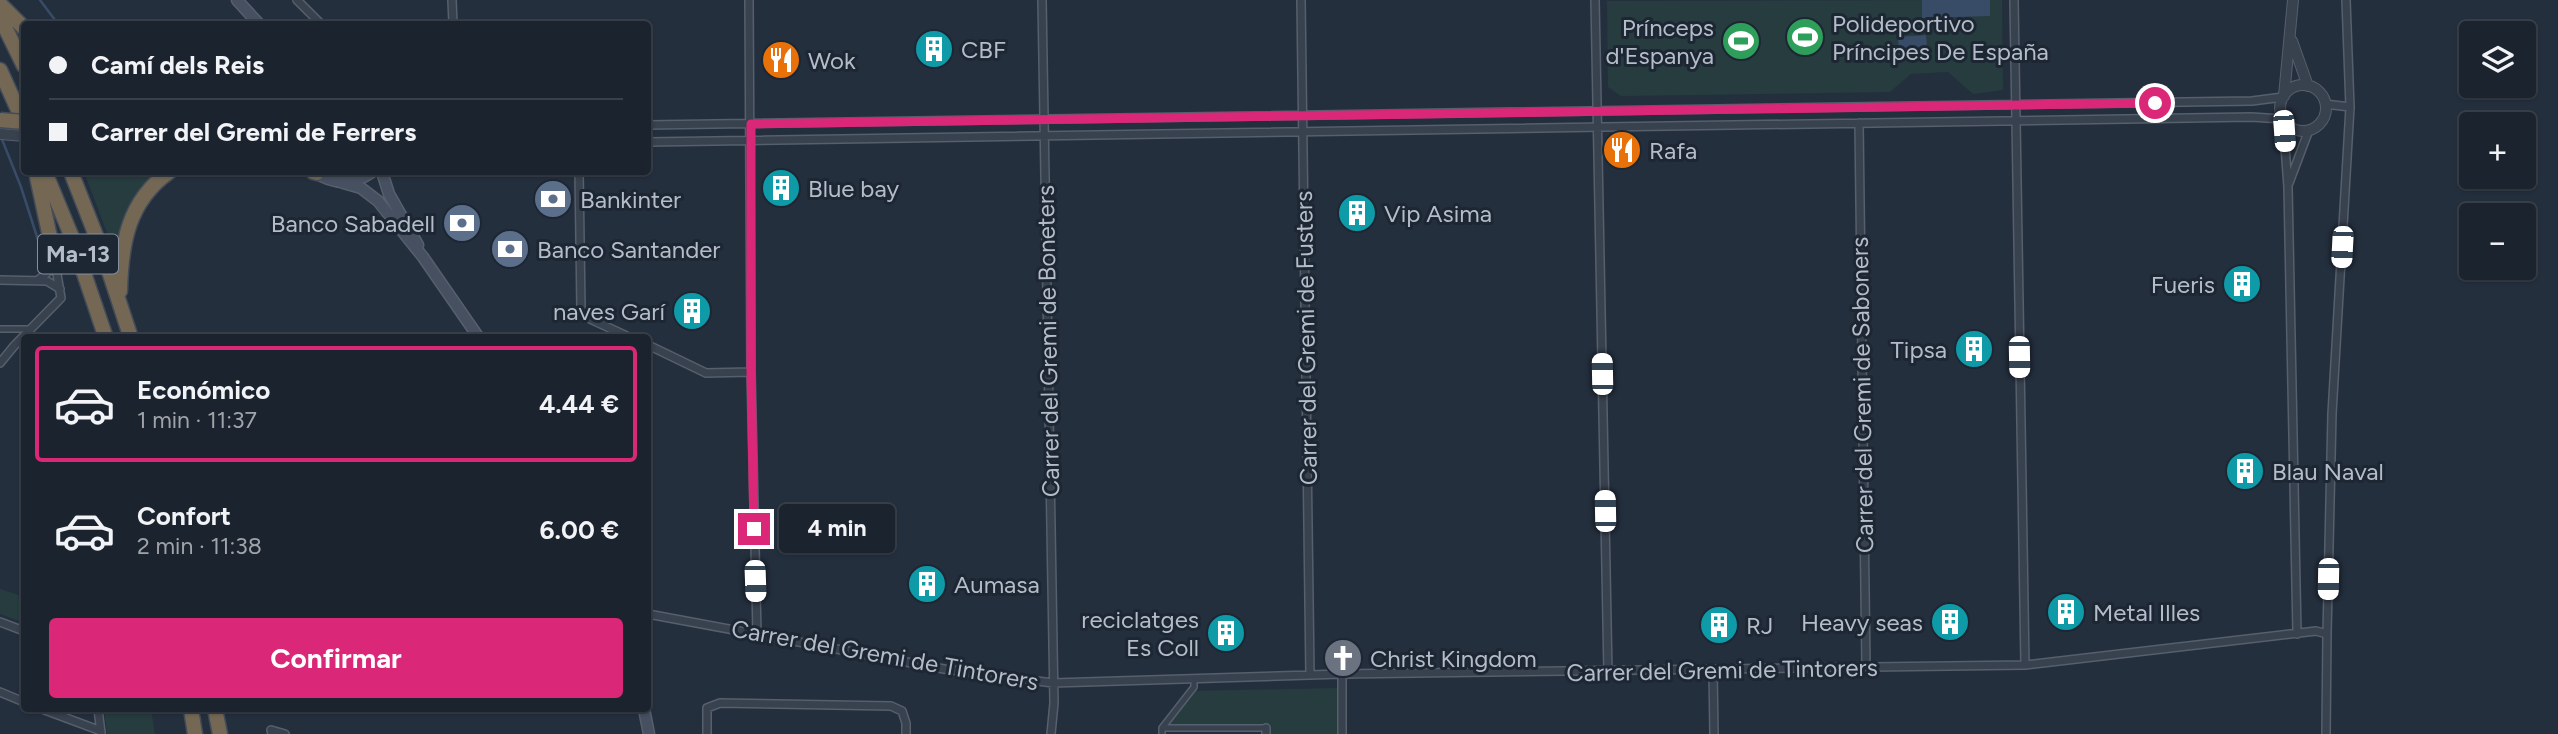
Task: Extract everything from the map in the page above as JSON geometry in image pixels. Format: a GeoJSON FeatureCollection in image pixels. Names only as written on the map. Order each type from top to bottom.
{"type":"FeatureCollection","features":[{"type":"Feature","properties":{"kind":"highway"},"geometry":{"type":"LineString","coordinates":[[0,4],[21,25]]}},
{"type":"Feature","properties":{"kind":"highway"},"geometry":{"type":"LineString","coordinates":[[0,17],[21,60]]}},
{"type":"Feature","properties":{"kind":"highway"},"geometry":{"type":"LineString","coordinates":[[0,70],[21,116]]}},
{"type":"Feature","properties":{"kind":"highway"},"geometry":{"type":"LineString","coordinates":[[0,120],[21,123]]}},
{"type":"Feature","properties":{"kind":"highway"},"geometry":{"type":"LineString","coordinates":[[37,175],[54,256]]}},
{"type":"Feature","properties":{"kind":"highway","name":"Ma-13"},"geometry":{"type":"LineString","coordinates":[[46,175],[78,255],[105,334]]}},
{"type":"Feature","properties":{"kind":"highway","name":"Ma-13"},"geometry":{"type":"LineString","coordinates":[[72,175],[130,334]]}},
{"type":"Feature","properties":{"kind":"highway"},"geometry":{"type":"LineString","coordinates":[[120,302],[121,262],[130,221],[143,196],[166,175]]}},
{"type":"Feature","properties":{"kind":"highway"},"geometry":{"type":"LineString","coordinates":[[191,712],[195,734]]}},
{"type":"Feature","properties":{"kind":"highway"},"geometry":{"type":"LineString","coordinates":[[216,712],[220,734]]}},
{"type":"Feature","properties":{"kind":"main road"},"geometry":{"type":"LineString","coordinates":[[237,0],[256,21]]}},
{"type":"Feature","properties":{"kind":"main road"},"geometry":{"type":"LineString","coordinates":[[322,175],[361,188],[374,196],[423,257],[476,334]]}},
{"type":"Feature","properties":{"kind":"main road"},"geometry":{"type":"LineString","coordinates":[[340,182],[358,180],[367,175]]}},
{"type":"Feature","properties":{"kind":"main road"},"geometry":{"type":"LineString","coordinates":[[383,175],[389,194],[423,257]]}},
{"type":"Feature","properties":{"kind":"main road"},"geometry":{"type":"LineString","coordinates":[[645,712],[649,734]]}},
{"type":"Feature","properties":{"kind":"street"},"geometry":{"type":"LineString","coordinates":[[297,0],[318,21]]}},
{"type":"Feature","properties":{"kind":"street"},"geometry":{"type":"LineString","coordinates":[[452,0],[453,21]]}},
{"type":"Feature","properties":{"kind":"street"},"geometry":{"type":"LineString","coordinates":[[749,0],[751,372],[757,634]]}},
{"type":"Feature","properties":{"kind":"street","name":"Carrer del Gremi de Boneters"},"geometry":{"type":"LineString","coordinates":[[1042,0],[1053,683],[1051,734]]}},
{"type":"Feature","properties":{"kind":"street","name":"Carrer del Gremi de Fusters"},"geometry":{"type":"LineString","coordinates":[[1301,0],[1310,676]]}},
{"type":"Feature","properties":{"kind":"street"},"geometry":{"type":"LineString","coordinates":[[1595,0],[1608,673]]}},
{"type":"Feature","properties":{"kind":"street"},"geometry":{"type":"LineString","coordinates":[[2014,0],[2025,665]]}},
{"type":"Feature","properties":{"kind":"street"},"geometry":{"type":"LineString","coordinates":[[2293,0],[2291,37],[2280,108],[2288,187],[2297,634]]}},
{"type":"Feature","properties":{"kind":"street"},"geometry":{"type":"LineString","coordinates":[[2326,734],[2332,414],[2350,107],[2346,0]]}},
{"type":"Feature","properties":{"kind":"street"},"geometry":{"type":"LineString","coordinates":[[2291,37],[2308,86]]}},
{"type":"Feature","properties":{"kind":"street"},"geometry":{"type":"LineString","coordinates":[[651,125],[2252,101],[2283,96],[2294,87],[2308,86],[2319,92],[2325,104],[2324,117],[2309,130],[2295,130],[2283,119],[2251,117],[651,142]]}},
{"type":"Feature","properties":{"kind":"street"},"geometry":{"type":"LineString","coordinates":[[2325,104],[2350,107]]}},
{"type":"Feature","properties":{"kind":"street","name":"Carrer del Gremi de Saboners"},"geometry":{"type":"LineString","coordinates":[[1859,122],[1866,667]]}},
{"type":"Feature","properties":{"kind":"street"},"geometry":{"type":"LineString","coordinates":[[2288,187],[2309,130]]}},
{"type":"Feature","properties":{"kind":"street"},"geometry":{"type":"LineString","coordinates":[[0,134],[21,136]]}},
{"type":"Feature","properties":{"kind":"street"},"geometry":{"type":"LineString","coordinates":[[579,175],[581,309],[588,318],[622,334]]}},
{"type":"Feature","properties":{"kind":"street"},"geometry":{"type":"LineString","coordinates":[[36,281],[48,272],[54,256]]}},
{"type":"Feature","properties":{"kind":"street"},"geometry":{"type":"LineString","coordinates":[[26,334],[62,296],[54,256]]}},
{"type":"Feature","properties":{"kind":"street"},"geometry":{"type":"LineString","coordinates":[[0,280],[52,282],[61,290]]}},
{"type":"Feature","properties":{"kind":"street"},"geometry":{"type":"LineString","coordinates":[[0,329],[30,329]]}},
{"type":"Feature","properties":{"kind":"street"},"geometry":{"type":"LineString","coordinates":[[0,363],[21,339]]}},
{"type":"Feature","properties":{"kind":"street"},"geometry":{"type":"LineString","coordinates":[[651,346],[706,373],[751,372]]}},
{"type":"Feature","properties":{"kind":"street","name":"Carrer del Gremi de Tintorers"},"geometry":{"type":"LineString","coordinates":[[651,615],[944,669],[1053,683],[1342,674],[1608,673],[2025,665],[2247,638],[2316,631],[2327,634]]}},
{"type":"Feature","properties":{"kind":"street"},"geometry":{"type":"LineString","coordinates":[[0,622],[21,630]]}},
{"type":"Feature","properties":{"kind":"street"},"geometry":{"type":"LineString","coordinates":[[1713,670],[1714,734]]}},
{"type":"Feature","properties":{"kind":"street"},"geometry":{"type":"LineString","coordinates":[[1342,674],[1342,734]]}},
{"type":"Feature","properties":{"kind":"street"},"geometry":{"type":"LineString","coordinates":[[1162,731],[1194,687],[1194,679]]}},
{"type":"Feature","properties":{"kind":"street"},"geometry":{"type":"LineString","coordinates":[[0,692],[21,701]]}},
{"type":"Feature","properties":{"kind":"street"},"geometry":{"type":"LineString","coordinates":[[707,734],[707,708],[720,703],[891,706],[902,711],[906,734]]}},
{"type":"Feature","properties":{"kind":"street"},"geometry":{"type":"LineString","coordinates":[[49,712],[101,733]]}},
{"type":"Feature","properties":{"kind":"street"},"geometry":{"type":"LineString","coordinates":[[98,712],[101,733]]}},
{"type":"Feature","properties":{"kind":"street"},"geometry":{"type":"LineString","coordinates":[[1162,731],[1266,731]]}},
{"type":"Feature","properties":{"kind":"street"},"geometry":{"type":"LineString","coordinates":[[272,732],[285,734]]}},
{"type":"Feature","properties":{"kind":"green space","name":"Polideportivo Príncipes De España"},"geometry":{"type":"Polygon","coordinates":[[[2002,0],[2003,90],[1973,94],[1948,72],[1911,74],[1890,92],[1621,96],[1608,87],[1607,1],[2002,0]]]}},
{"type":"Feature","properties":{"kind":"green space"},"geometry":{"type":"Polygon","coordinates":[[[85,175],[158,175],[128,216],[117,250],[114,251],[85,175]]]}},
{"type":"Feature","properties":{"kind":"green space"},"geometry":{"type":"Polygon","coordinates":[[[0,589],[21,596],[21,622],[0,614],[0,589]]]}},
{"type":"Feature","properties":{"kind":"green space"},"geometry":{"type":"Polygon","coordinates":[[[1337,688],[1338,734],[1266,734],[1266,729],[1162,728],[1191,691],[1337,688]]]}},
{"type":"Feature","properties":{"kind":"green space"},"geometry":{"type":"Polygon","coordinates":[[[104,712],[151,712],[155,734],[107,734],[104,712]]]}},
{"type":"Feature","properties":{"kind":"water"},"geometry":{"type":"Polygon","coordinates":[[[1922,0],[1990,0],[1990,16],[1922,18],[1922,0]]]}},
{"type":"Feature","properties":{"kind":"water"},"geometry":{"type":"Polygon","coordinates":[[[1926,35],[1928,58],[1899,59],[1898,37],[1926,35]]]}},
{"type":"Feature","properties":{"kind":"waterway"},"geometry":{"type":"LineString","coordinates":[[40,0],[56,21]]}},
{"type":"Feature","properties":{"kind":"waterway"},"geometry":{"type":"LineString","coordinates":[[1,137],[39,243]]}},
{"type":"Feature","properties":{"kind":"place","name":"Polideportivo Príncipes De España"},"geometry":{"type":"Point","coordinates":[1805,37]}},
{"type":"Feature","properties":{"kind":"place","name":"Prínceps d'Espanya"},"geometry":{"type":"Point","coordinates":[1741,41]}},
{"type":"Feature","properties":{"kind":"place","name":"CBF"},"geometry":{"type":"Point","coordinates":[934,49]}},
{"type":"Feature","properties":{"kind":"place","name":"Wok"},"geometry":{"type":"Point","coordinates":[781,60]}},
{"type":"Feature","properties":{"kind":"place","name":"Rafa"},"geometry":{"type":"Point","coordinates":[1622,150]}},
{"type":"Feature","properties":{"kind":"place","name":"Blue bay"},"geometry":{"type":"Point","coordinates":[781,188]}},
{"type":"Feature","properties":{"kind":"place","name":"Bankinter"},"geometry":{"type":"Point","coordinates":[553,199]}},
{"type":"Feature","properties":{"kind":"place","name":"Vip Asima"},"geometry":{"type":"Point","coordinates":[1357,213]}},
{"type":"Feature","properties":{"kind":"place","name":"Banco Sabadell"},"geometry":{"type":"Point","coordinates":[462,223]}},
{"type":"Feature","properties":{"kind":"place","name":"Banco Santander"},"geometry":{"type":"Point","coordinates":[510,249]}},
{"type":"Feature","properties":{"kind":"place","name":"Fueris"},"geometry":{"type":"Point","coordinates":[2242,284]}},
{"type":"Feature","properties":{"kind":"place","name":"naves Garí"},"geometry":{"type":"Point","coordinates":[692,311]}},
{"type":"Feature","properties":{"kind":"place","name":"Tipsa"},"geometry":{"type":"Point","coordinates":[1974,349]}},
{"type":"Feature","properties":{"kind":"place","name":"Blau Naval"},"geometry":{"type":"Point","coordinates":[2245,471]}},
{"type":"Feature","properties":{"kind":"place","name":"Aumasa"},"geometry":{"type":"Point","coordinates":[927,584]}},
{"type":"Feature","properties":{"kind":"place","name":"Metal Illes"},"geometry":{"type":"Point","coordinates":[2066,612]}},
{"type":"Feature","properties":{"kind":"place","name":"Heavy seas"},"geometry":{"type":"Point","coordinates":[1950,622]}},
{"type":"Feature","properties":{"kind":"place","name":"RJ"},"geometry":{"type":"Point","coordinates":[1719,625]}},
{"type":"Feature","properties":{"kind":"place","name":"reciclatges Es Coll"},"geometry":{"type":"Point","coordinates":[1226,633]}},
{"type":"Feature","properties":{"kind":"place","name":"Christ Kingdom"},"geometry":{"type":"Point","coordinates":[1343,658]}},
{"type":"Feature","properties":{"kind":"route"},"geometry":{"type":"LineString","coordinates":[[754,529],[751,124],[2155,103]]}}]}
